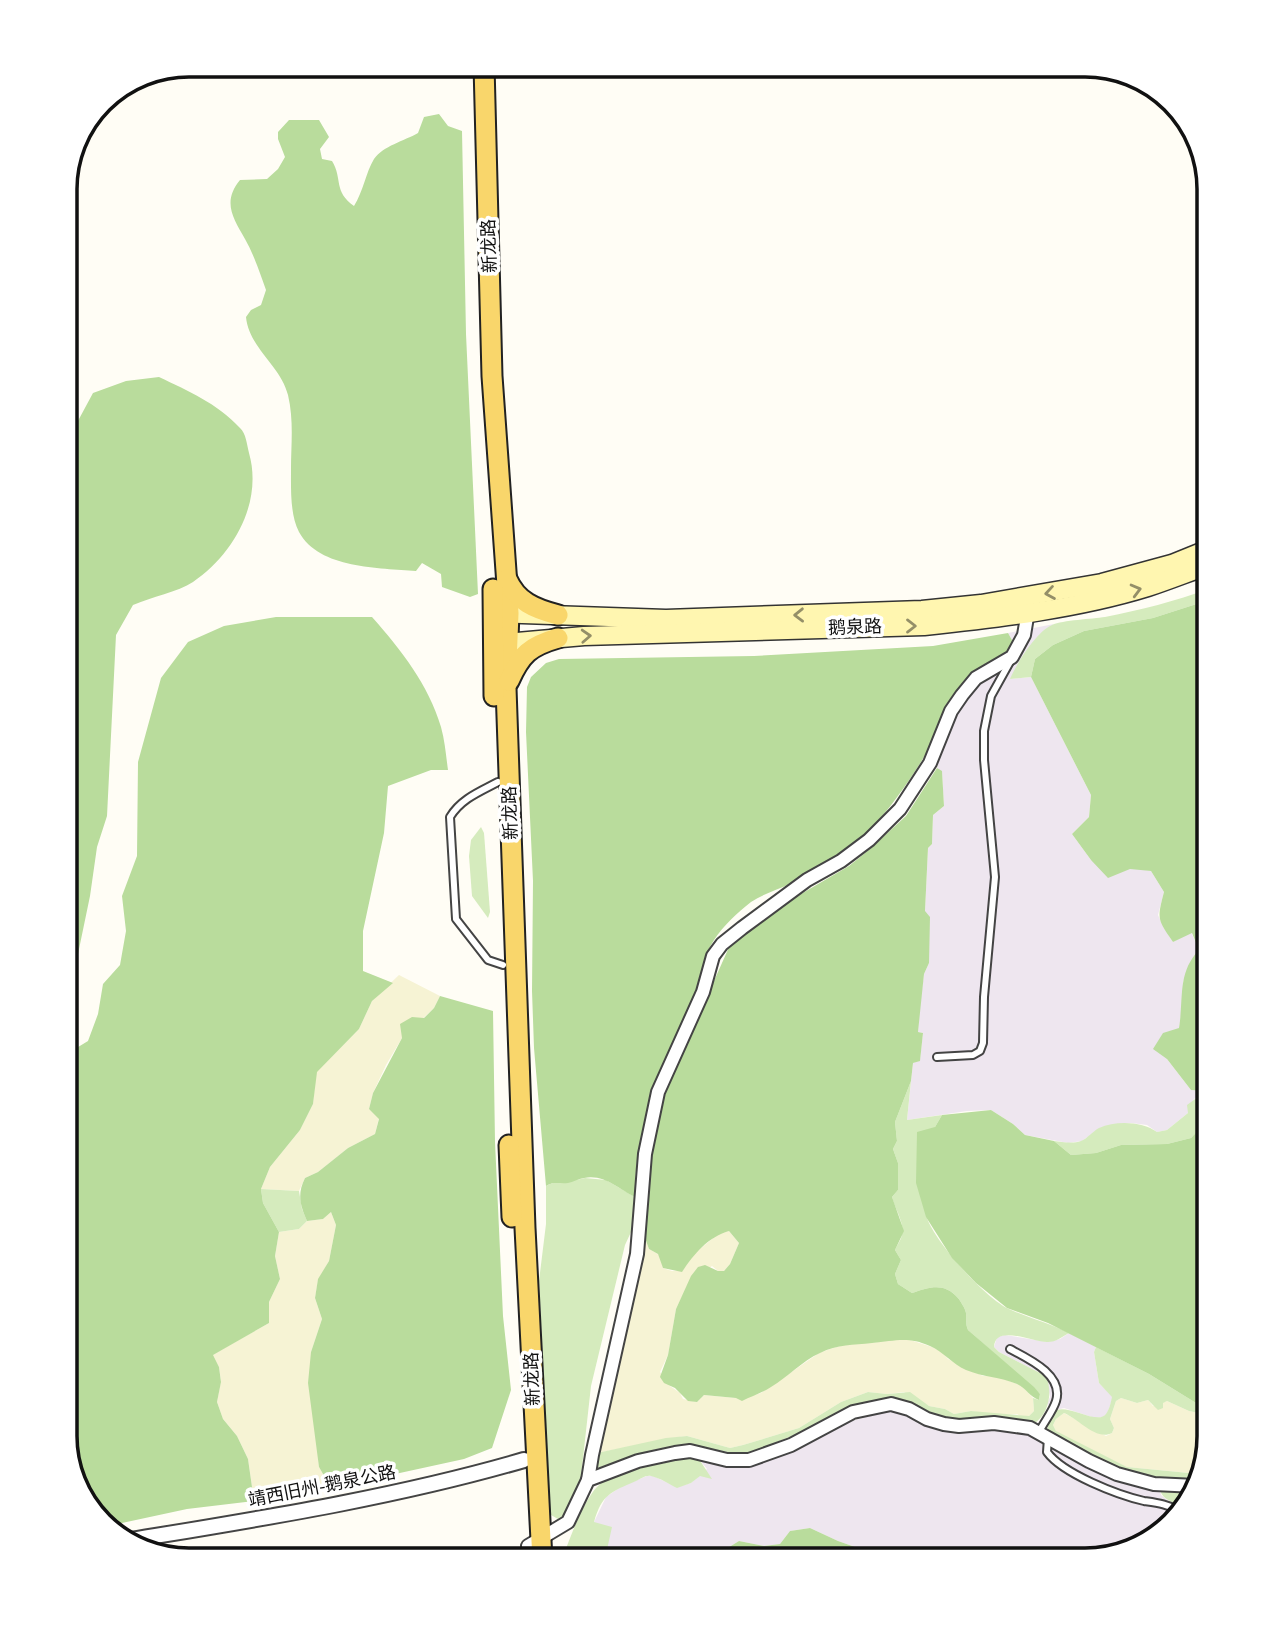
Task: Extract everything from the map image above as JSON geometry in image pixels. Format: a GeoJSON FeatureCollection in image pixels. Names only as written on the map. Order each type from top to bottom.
{"type":"FeatureCollection","features":[{"type":"Feature","properties":{"kind":"main road","name":"新龙路"},"geometry":{"type":"LineString","coordinates":[[475,77],[479,371],[502,613]]}},
{"type":"Feature","properties":{"kind":"main road","name":"新龙路"},"geometry":{"type":"LineString","coordinates":[[484,77],[492,376],[506,578],[502,613],[498,782],[510,1191],[522,1370],[524,1460],[535,1548]]}},
{"type":"Feature","properties":{"kind":"main road","name":"鹅泉路"},"geometry":{"type":"LineString","coordinates":[[502,613],[666,618],[922,610],[981,604],[1102,583],[1172,564],[1197,554]]}},
{"type":"Feature","properties":{"kind":"main road","name":"鹅泉路"},"geometry":{"type":"LineString","coordinates":[[501,643],[558,638],[924,626],[1028,611],[1127,592],[1197,569]]}},
{"type":"Feature","properties":{"kind":"main road"},"geometry":{"type":"LineString","coordinates":[[506,578],[511,588],[529,605],[558,615]]}},
{"type":"Feature","properties":{"kind":"main road"},"geometry":{"type":"LineString","coordinates":[[506,688],[529,649],[558,638]]}},
{"type":"Feature","properties":{"kind":"main road","name":"新龙路"},"geometry":{"type":"LineString","coordinates":[[501,643],[506,688],[535,1548]]}},
{"type":"Feature","properties":{"kind":"street"},"geometry":{"type":"LineString","coordinates":[[539,1548],[568,1522],[588,1480],[637,1254],[645,1154],[658,1092],[703,992],[713,956],[722,944],[741,929],[807,880],[847,857],[885,825],[911,794],[930,763],[951,711],[962,695],[976,678],[1012,657],[1024,635],[1028,611]]}},
{"type":"Feature","properties":{"kind":"street"},"geometry":{"type":"LineString","coordinates":[[588,1480],[638,1461],[676,1452],[690,1451],[727,1460],[749,1460],[791,1445],[853,1412],[891,1404],[944,1424],[959,1426],[994,1423],[1030,1428],[1102,1467],[1154,1484],[1185,1485]]}},
{"type":"Feature","properties":{"kind":"street","name":"靖西旧州-鹅泉公路"},"geometry":{"type":"LineString","coordinates":[[143,1538],[307,1509],[468,1476],[524,1460]]}},
{"type":"Feature","properties":{"kind":"lane"},"geometry":{"type":"LineString","coordinates":[[937,1057],[973,1055],[980,1051],[983,1043],[984,997],[995,877],[984,760],[984,731],[991,696],[1012,657]]}},
{"type":"Feature","properties":{"kind":"lane"},"geometry":{"type":"LineString","coordinates":[[498,782],[456,807],[450,817],[456,919],[488,960],[503,965]]}},
{"type":"Feature","properties":{"kind":"lane"},"geometry":{"type":"LineString","coordinates":[[1010,1349],[1039,1366],[1054,1382],[1056,1401],[1044,1434],[1047,1452],[1051,1458],[1080,1476],[1134,1497],[1172,1507]]}},
{"type":"Feature","properties":{"kind":"lane"},"geometry":{"type":"LineString","coordinates":[[1154,1484],[1154,1501]]}},
{"type":"Feature","properties":{"kind":"shaded area"},"geometry":{"type":"Polygon","coordinates":[[[1054,624],[1044,631],[1010,679],[1031,677],[1091,795],[1089,817],[1072,834],[1091,860],[1151,871],[1164,892],[1158,915],[1164,928],[1173,942],[1191,932],[1197,946],[1197,954],[1183,982],[1179,1028],[1167,1059],[1191,1090],[1197,1090],[1197,1097],[1188,1113],[1167,1130],[1157,1132],[1147,1125],[1131,1123],[1100,1128],[1082,1141],[1068,1143],[1025,1135],[991,1110],[907,1120],[913,1063],[920,1060],[923,1033],[918,1032],[919,1012],[924,974],[929,963],[925,912],[928,848],[932,844],[933,815],[944,806],[942,772],[937,768],[955,715],[966,694],[1003,668],[1012,640],[1008,633],[1054,624]]]}},
{"type":"Feature","properties":{"kind":"shaded area"},"geometry":{"type":"Polygon","coordinates":[[[399,975],[440,996],[434,1008],[402,1038],[386,1065],[369,1109],[379,1118],[375,1134],[348,1148],[318,1172],[305,1178],[299,1191],[261,1189],[270,1167],[300,1130],[313,1104],[316,1072],[359,1029],[372,1001],[399,975]]]}},
{"type":"Feature","properties":{"kind":"shaded area"},"geometry":{"type":"Polygon","coordinates":[[[331,1212],[336,1225],[329,1261],[318,1280],[315,1298],[322,1319],[311,1352],[319,1467],[331,1488],[254,1501],[248,1459],[237,1436],[223,1419],[217,1402],[221,1381],[219,1367],[212,1355],[269,1323],[269,1302],[280,1279],[275,1256],[279,1232],[299,1229],[307,1221],[323,1219],[331,1212]]]}},
{"type":"Feature","properties":{"kind":"shaded area"},"geometry":{"type":"Polygon","coordinates":[[[729,1231],[739,1243],[730,1264],[724,1271],[718,1271],[712,1266],[687,1286],[676,1309],[668,1355],[660,1372],[683,1399],[697,1402],[704,1395],[736,1398],[751,1396],[761,1393],[819,1353],[850,1343],[904,1338],[932,1347],[948,1359],[983,1376],[997,1376],[1022,1386],[1033,1398],[1034,1411],[1029,1416],[1022,1417],[1017,1414],[991,1415],[971,1411],[954,1414],[929,1406],[904,1392],[868,1392],[841,1402],[799,1428],[730,1448],[687,1436],[597,1453],[645,1238],[649,1249],[662,1260],[663,1268],[682,1271],[695,1253],[718,1234],[729,1231]]]}},
{"type":"Feature","properties":{"kind":"shaded area"},"geometry":{"type":"Polygon","coordinates":[[[1069,1333],[1096,1347],[1094,1352],[1099,1383],[1113,1397],[1107,1414],[1103,1417],[1095,1418],[1064,1408],[1056,1410],[1047,1404],[1050,1397],[1046,1376],[994,1347],[997,1337],[1005,1335],[1048,1342],[1069,1333]]]}},
{"type":"Feature","properties":{"kind":"shaded area"},"geometry":{"type":"Polygon","coordinates":[[[1121,1398],[1137,1403],[1148,1400],[1153,1406],[1167,1401],[1197,1413],[1196,1451],[1190,1473],[1127,1467],[1065,1437],[1056,1431],[1053,1425],[1064,1413],[1106,1436],[1112,1433],[1114,1428],[1110,1419],[1116,1401],[1121,1398]]]}},
{"type":"Feature","properties":{"kind":"shaded area"},"geometry":{"type":"Polygon","coordinates":[[[891,1411],[927,1426],[953,1431],[980,1427],[1030,1434],[1160,1490],[1161,1495],[1175,1503],[1147,1529],[1121,1542],[1100,1547],[858,1548],[810,1528],[790,1531],[780,1544],[764,1546],[739,1541],[728,1548],[603,1548],[594,1522],[606,1497],[622,1486],[647,1476],[677,1487],[691,1483],[707,1469],[699,1459],[736,1466],[754,1465],[794,1451],[843,1424],[891,1411]]]}},
{"type":"Feature","properties":{"kind":"green space"},"geometry":{"type":"Polygon","coordinates":[[[439,114],[448,126],[462,131],[466,334],[478,594],[470,597],[442,587],[441,574],[422,563],[416,571],[368,567],[335,560],[308,544],[299,532],[292,502],[292,423],[288,395],[279,375],[253,338],[246,317],[251,310],[261,305],[266,290],[231,210],[232,196],[240,180],[267,179],[278,169],[285,157],[278,132],[289,120],[319,120],[329,137],[320,149],[322,159],[332,161],[343,195],[354,206],[371,164],[378,154],[418,133],[424,117],[439,114]]]}},
{"type":"Feature","properties":{"kind":"green space"},"geometry":{"type":"Polygon","coordinates":[[[159,377],[212,405],[231,419],[242,430],[246,439],[252,471],[252,490],[242,525],[221,557],[187,586],[133,605],[116,635],[107,816],[97,847],[77,959],[77,423],[93,393],[126,381],[159,377]]]}},
{"type":"Feature","properties":{"kind":"green space"},"geometry":{"type":"Polygon","coordinates":[[[1197,593],[1197,604],[1153,618],[1084,631],[1053,645],[1035,659],[1031,677],[1010,679],[1034,641],[1052,625],[1105,617],[1197,593]]]}},
{"type":"Feature","properties":{"kind":"green space"},"geometry":{"type":"Polygon","coordinates":[[[1197,604],[1197,945],[1192,933],[1173,942],[1161,923],[1160,908],[1164,892],[1151,871],[1130,869],[1108,878],[1072,834],[1089,817],[1091,795],[1031,677],[1035,659],[1053,645],[1084,631],[1153,618],[1197,604]]]}},
{"type":"Feature","properties":{"kind":"green space"},"geometry":{"type":"Polygon","coordinates":[[[276,617],[372,617],[404,655],[429,696],[441,727],[448,770],[431,770],[388,786],[384,833],[363,931],[363,971],[393,983],[372,1001],[359,1029],[317,1072],[313,1104],[300,1130],[270,1167],[261,1189],[263,1203],[279,1232],[275,1256],[280,1279],[269,1302],[269,1323],[213,1355],[219,1367],[221,1382],[217,1402],[223,1419],[237,1436],[248,1459],[254,1501],[187,1509],[120,1523],[105,1510],[89,1486],[78,1451],[77,1048],[88,1041],[98,1014],[103,984],[120,965],[126,931],[122,896],[137,856],[138,762],[161,678],[188,642],[224,626],[276,617]]]}},
{"type":"Feature","properties":{"kind":"green space"},"geometry":{"type":"Polygon","coordinates":[[[1008,633],[1012,640],[1012,650],[983,665],[970,676],[912,776],[869,831],[822,868],[751,902],[731,919],[714,940],[653,1093],[640,1144],[635,1197],[611,1183],[592,1177],[546,1186],[532,991],[533,881],[526,732],[527,687],[531,677],[546,663],[559,659],[754,656],[933,646],[1008,633]]]}},
{"type":"Feature","properties":{"kind":"green space"},"geometry":{"type":"Polygon","coordinates":[[[937,768],[942,771],[944,806],[933,815],[932,844],[928,848],[925,911],[930,917],[929,963],[924,974],[918,1032],[923,1033],[920,1061],[913,1063],[911,1081],[895,1122],[897,1141],[893,1149],[898,1163],[898,1190],[892,1197],[904,1231],[895,1250],[901,1260],[895,1274],[898,1284],[912,1293],[936,1287],[953,1293],[965,1309],[968,1330],[1034,1387],[1040,1394],[1039,1400],[1017,1384],[966,1370],[930,1346],[901,1340],[846,1345],[827,1350],[813,1356],[768,1389],[742,1401],[704,1395],[697,1402],[688,1401],[660,1377],[668,1355],[676,1309],[698,1267],[705,1265],[724,1271],[739,1243],[729,1231],[714,1237],[691,1259],[682,1272],[663,1268],[658,1254],[649,1249],[645,1238],[651,1152],[661,1100],[730,945],[789,901],[849,866],[870,849],[906,816],[937,768]]]}},
{"type":"Feature","properties":{"kind":"green space"},"geometry":{"type":"Polygon","coordinates":[[[481,827],[484,833],[490,912],[488,918],[472,896],[469,856],[471,840],[481,827]]]}},
{"type":"Feature","properties":{"kind":"green space"},"geometry":{"type":"Polygon","coordinates":[[[1197,953],[1197,1090],[1191,1090],[1167,1059],[1153,1049],[1163,1033],[1179,1028],[1184,977],[1197,953]]]}},
{"type":"Feature","properties":{"kind":"green space"},"geometry":{"type":"Polygon","coordinates":[[[440,996],[493,1011],[495,1142],[503,1316],[511,1390],[492,1448],[464,1459],[331,1488],[319,1467],[308,1383],[311,1352],[322,1319],[315,1298],[318,1279],[329,1261],[336,1225],[331,1212],[323,1219],[307,1221],[301,1205],[301,1189],[305,1178],[318,1172],[348,1148],[375,1134],[379,1119],[369,1109],[373,1093],[402,1038],[400,1024],[412,1017],[424,1018],[434,1008],[440,996]]]}},
{"type":"Feature","properties":{"kind":"green space"},"geometry":{"type":"Polygon","coordinates":[[[911,1081],[907,1120],[942,1115],[935,1127],[926,1212],[940,1241],[962,1269],[999,1303],[1069,1333],[1051,1342],[1008,1335],[996,1340],[994,1347],[999,1352],[1046,1376],[1049,1396],[1043,1415],[1033,1424],[974,1418],[948,1420],[906,1401],[882,1399],[852,1405],[804,1431],[745,1455],[684,1444],[657,1449],[594,1469],[597,1453],[666,1438],[687,1436],[730,1448],[743,1445],[799,1428],[841,1402],[868,1392],[910,1392],[929,1406],[954,1414],[971,1411],[1029,1416],[1034,1411],[1033,1398],[1039,1400],[1040,1394],[968,1330],[965,1309],[953,1293],[936,1287],[912,1293],[898,1284],[895,1274],[901,1260],[895,1250],[903,1231],[892,1197],[898,1190],[898,1163],[893,1149],[897,1141],[895,1122],[911,1081]]]}},
{"type":"Feature","properties":{"kind":"green space"},"geometry":{"type":"Polygon","coordinates":[[[1197,1098],[1197,1132],[1191,1138],[1167,1144],[1121,1145],[1096,1153],[1071,1155],[1054,1141],[1078,1142],[1099,1128],[1122,1123],[1137,1124],[1157,1132],[1167,1130],[1188,1113],[1187,1105],[1197,1098]]]}},
{"type":"Feature","properties":{"kind":"green space"},"geometry":{"type":"Polygon","coordinates":[[[991,1110],[1025,1135],[1054,1141],[1071,1155],[1096,1153],[1121,1145],[1167,1144],[1191,1138],[1197,1132],[1197,1404],[1149,1374],[1048,1323],[1007,1308],[976,1283],[952,1258],[926,1217],[916,1183],[917,1132],[935,1127],[942,1115],[991,1110]]]}},
{"type":"Feature","properties":{"kind":"green space"},"geometry":{"type":"Polygon","coordinates":[[[585,1178],[606,1180],[635,1197],[631,1232],[625,1245],[591,1386],[581,1476],[575,1497],[566,1514],[558,1519],[551,1515],[548,1509],[539,1281],[546,1224],[546,1186],[585,1178]]]}},
{"type":"Feature","properties":{"kind":"green space"},"geometry":{"type":"Polygon","coordinates":[[[261,1189],[299,1191],[307,1221],[299,1229],[279,1232],[263,1203],[261,1189]]]}},
{"type":"Feature","properties":{"kind":"green space"},"geometry":{"type":"Polygon","coordinates":[[[1096,1347],[1149,1374],[1197,1404],[1197,1413],[1167,1401],[1163,1403],[1163,1408],[1158,1410],[1148,1400],[1137,1403],[1121,1398],[1116,1401],[1110,1419],[1114,1428],[1112,1433],[1106,1435],[1094,1432],[1064,1413],[1053,1425],[1056,1431],[1127,1467],[1190,1473],[1187,1481],[1149,1477],[1104,1464],[1048,1430],[1047,1426],[1056,1410],[1069,1410],[1097,1417],[1102,1417],[1107,1412],[1112,1397],[1099,1383],[1094,1352],[1096,1347]]]}},
{"type":"Feature","properties":{"kind":"green space"},"geometry":{"type":"Polygon","coordinates":[[[699,1459],[712,1479],[700,1476],[677,1488],[658,1478],[647,1476],[614,1491],[600,1505],[594,1522],[612,1527],[607,1548],[566,1548],[582,1511],[597,1487],[616,1475],[653,1463],[699,1459]]]}},
{"type":"Feature","properties":{"kind":"green space"},"geometry":{"type":"Polygon","coordinates":[[[1160,1490],[1183,1491],[1174,1503],[1160,1490]]]}},
{"type":"Feature","properties":{"kind":"green space"},"geometry":{"type":"Polygon","coordinates":[[[810,1528],[858,1548],[728,1548],[739,1541],[764,1546],[780,1544],[790,1531],[810,1528]]]}}]}
